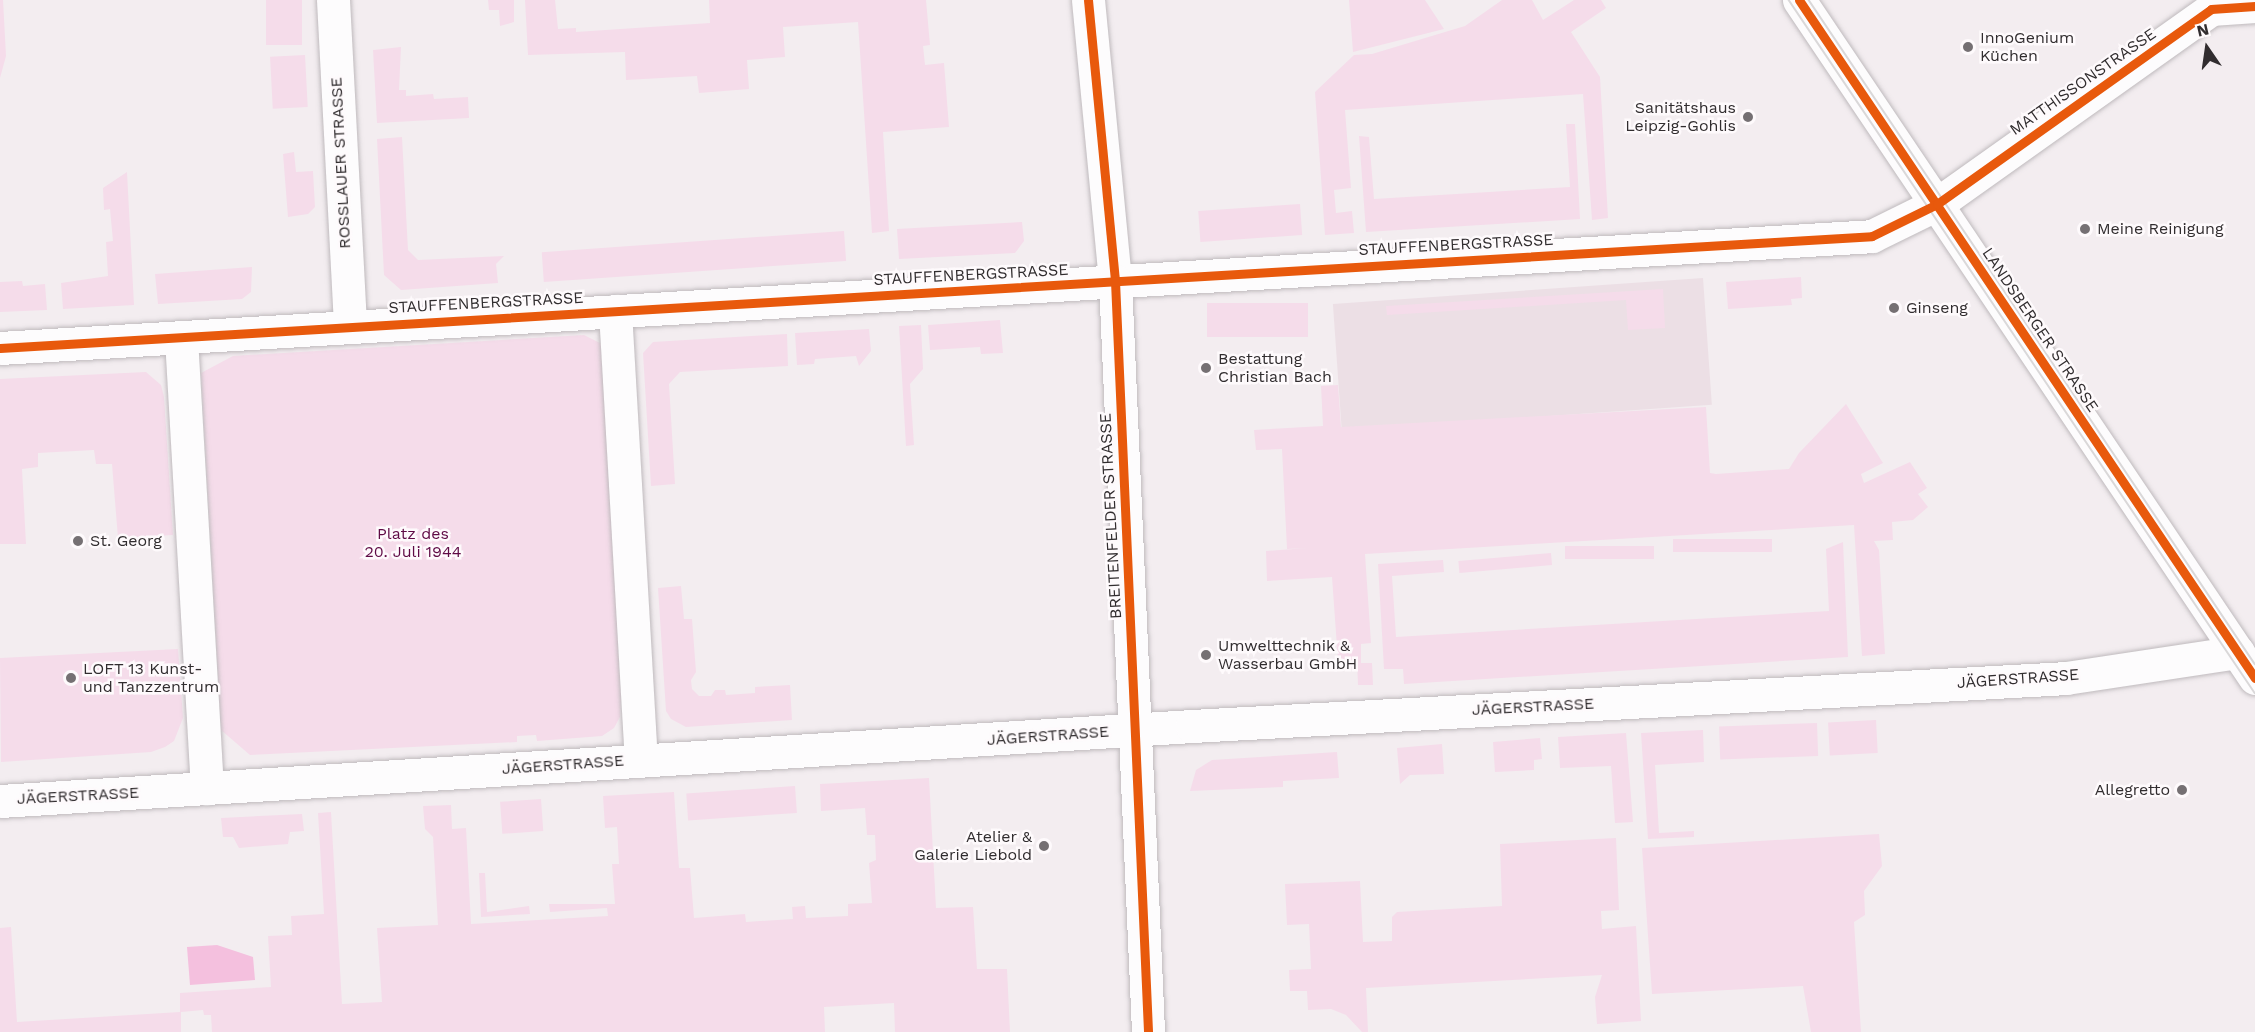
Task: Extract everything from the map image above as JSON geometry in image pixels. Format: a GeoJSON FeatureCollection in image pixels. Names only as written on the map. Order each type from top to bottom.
{"type":"FeatureCollection","features":[{"type":"Feature","properties":{"kind":"street","name":"ROSSLAUER STRASSE"},"geometry":{"type":"LineString","coordinates":[[333,0],[350,326]]}},
{"type":"Feature","properties":{"kind":"street","name":"BREITENFELDER STRASSE"},"geometry":{"type":"LineString","coordinates":[[1088,0],[1114,281],[1137,729],[1148,1032]]}},
{"type":"Feature","properties":{"kind":"street","name":"LANDSBERGER STRASSE"},"geometry":{"type":"LineString","coordinates":[[1799,0],[2246,664]]}},
{"type":"Feature","properties":{"kind":"street","name":"MATTHISSONSTRASSE"},"geometry":{"type":"LineString","coordinates":[[1937,204],[2210,5],[2255,6]]}},
{"type":"Feature","properties":{"kind":"street","name":"STAUFFENBERGSTRASSE"},"geometry":{"type":"LineString","coordinates":[[0,348],[1872,236],[1937,204]]}},
{"type":"Feature","properties":{"kind":"street"},"geometry":{"type":"LineString","coordinates":[[615,311],[641,760]]}},
{"type":"Feature","properties":{"kind":"street"},"geometry":{"type":"LineString","coordinates":[[181,338],[207,788]]}},
{"type":"Feature","properties":{"kind":"street","name":"JÄGERSTRASSE"},"geometry":{"type":"LineString","coordinates":[[0,801],[1137,729],[2066,678],[2246,664]]}},
{"type":"Feature","properties":{"kind":"shaded area"},"geometry":{"type":"Polygon","coordinates":[[[1703,278],[1712,405],[1342,431],[1333,304],[1703,278]]]}},
{"type":"Feature","properties":{"kind":"shaded area"},"geometry":{"type":"Polygon","coordinates":[[[217,945],[253,957],[255,980],[190,985],[187,947],[217,945]]]}},
{"type":"Feature","properties":{"kind":"green space"},"geometry":{"type":"Polygon","coordinates":[[[0,0],[3,0],[6,56],[0,78],[0,0]]]}},
{"type":"Feature","properties":{"kind":"green space"},"geometry":{"type":"Polygon","coordinates":[[[266,0],[302,0],[302,45],[266,45],[266,0]]]}},
{"type":"Feature","properties":{"kind":"green space"},"geometry":{"type":"Polygon","coordinates":[[[488,0],[514,0],[514,22],[500,26],[499,10],[489,10],[488,0]]]}},
{"type":"Feature","properties":{"kind":"green space"},"geometry":{"type":"Polygon","coordinates":[[[525,0],[555,0],[558,29],[576,28],[576,32],[710,23],[709,0],[926,0],[930,45],[923,46],[925,65],[944,63],[949,127],[883,132],[889,231],[872,233],[858,22],[783,27],[785,57],[747,60],[749,89],[699,93],[697,76],[626,80],[625,52],[528,55],[525,0]]]}},
{"type":"Feature","properties":{"kind":"green space"},"geometry":{"type":"Polygon","coordinates":[[[1349,0],[1425,0],[1444,29],[1353,52],[1349,0]]]}},
{"type":"Feature","properties":{"kind":"green space"},"geometry":{"type":"Polygon","coordinates":[[[1502,0],[1532,0],[1543,20],[1574,0],[1601,0],[1606,8],[1571,32],[1600,77],[1608,218],[1592,220],[1583,94],[1345,110],[1351,188],[1334,190],[1336,213],[1352,211],[1354,233],[1325,235],[1315,92],[1354,55],[1372,54],[1465,26],[1502,0]]]}},
{"type":"Feature","properties":{"kind":"green space"},"geometry":{"type":"Polygon","coordinates":[[[401,47],[399,90],[406,90],[406,96],[433,94],[434,99],[468,97],[469,118],[377,123],[373,50],[401,47]]]}},
{"type":"Feature","properties":{"kind":"green space"},"geometry":{"type":"Polygon","coordinates":[[[305,55],[308,107],[273,109],[270,57],[305,55]]]}},
{"type":"Feature","properties":{"kind":"green space"},"geometry":{"type":"Polygon","coordinates":[[[1566,124],[1575,124],[1580,219],[1366,232],[1359,136],[1369,137],[1374,199],[1570,187],[1566,124]]]}},
{"type":"Feature","properties":{"kind":"green space"},"geometry":{"type":"Polygon","coordinates":[[[402,137],[408,250],[418,260],[504,256],[496,264],[498,283],[401,290],[384,275],[377,139],[402,137]]]}},
{"type":"Feature","properties":{"kind":"green space"},"geometry":{"type":"Polygon","coordinates":[[[294,152],[296,172],[313,171],[315,207],[308,214],[288,217],[283,154],[294,152]]]}},
{"type":"Feature","properties":{"kind":"green space"},"geometry":{"type":"Polygon","coordinates":[[[127,172],[134,305],[63,309],[61,283],[108,276],[106,242],[113,241],[110,209],[104,210],[103,188],[127,172]]]}},
{"type":"Feature","properties":{"kind":"green space"},"geometry":{"type":"Polygon","coordinates":[[[1300,204],[1302,235],[1200,242],[1198,211],[1300,204]]]}},
{"type":"Feature","properties":{"kind":"green space"},"geometry":{"type":"Polygon","coordinates":[[[1022,222],[1024,241],[1015,253],[899,259],[897,229],[1022,222]]]}},
{"type":"Feature","properties":{"kind":"green space"},"geometry":{"type":"Polygon","coordinates":[[[844,231],[846,261],[544,282],[542,252],[844,231]]]}},
{"type":"Feature","properties":{"kind":"green space"},"geometry":{"type":"Polygon","coordinates":[[[252,267],[251,292],[242,299],[158,304],[155,274],[252,267]]]}},
{"type":"Feature","properties":{"kind":"green space"},"geometry":{"type":"Polygon","coordinates":[[[1801,277],[1802,298],[1791,299],[1792,305],[1728,309],[1726,282],[1801,277]]]}},
{"type":"Feature","properties":{"kind":"green space"},"geometry":{"type":"Polygon","coordinates":[[[22,281],[23,286],[45,284],[47,310],[0,312],[0,282],[22,281]]]}},
{"type":"Feature","properties":{"kind":"green space"},"geometry":{"type":"Polygon","coordinates":[[[1663,289],[1665,328],[1628,330],[1626,300],[1387,315],[1386,306],[1663,289]]]}},
{"type":"Feature","properties":{"kind":"green space"},"geometry":{"type":"Polygon","coordinates":[[[1207,303],[1308,303],[1308,337],[1207,337],[1207,303]]]}},
{"type":"Feature","properties":{"kind":"green space"},"geometry":{"type":"Polygon","coordinates":[[[1000,320],[1003,353],[981,354],[980,347],[930,350],[928,325],[1000,320]]]}},
{"type":"Feature","properties":{"kind":"green space"},"geometry":{"type":"Polygon","coordinates":[[[921,325],[923,369],[910,384],[914,445],[906,446],[899,326],[921,325]]]}},
{"type":"Feature","properties":{"kind":"green space"},"geometry":{"type":"Polygon","coordinates":[[[869,329],[871,351],[859,366],[856,356],[815,359],[814,364],[797,365],[795,333],[869,329]]]}},
{"type":"Feature","properties":{"kind":"green space"},"geometry":{"type":"Polygon","coordinates":[[[787,334],[788,366],[680,372],[669,384],[675,484],[651,486],[643,353],[653,342],[787,334]]]}},
{"type":"Feature","properties":{"kind":"green space","name":"Platz des 20. Juli 1944"},"geometry":{"type":"Polygon","coordinates":[[[584,335],[602,344],[621,696],[620,717],[614,728],[602,736],[537,741],[536,735],[517,736],[517,742],[250,755],[221,730],[201,373],[233,356],[584,335]]]}},
{"type":"Feature","properties":{"kind":"green space"},"geometry":{"type":"Polygon","coordinates":[[[146,372],[161,385],[164,397],[173,535],[118,538],[112,464],[96,464],[94,450],[38,453],[38,467],[22,469],[26,544],[0,544],[0,379],[146,372]]]}},
{"type":"Feature","properties":{"kind":"green space"},"geometry":{"type":"Polygon","coordinates":[[[1338,385],[1341,427],[1706,407],[1710,473],[1716,474],[1789,469],[1799,453],[1846,404],[1883,463],[1861,474],[1864,483],[1910,462],[1927,488],[1918,494],[1928,507],[1913,520],[1892,522],[1893,540],[1874,541],[1879,550],[1885,654],[1862,656],[1854,525],[1365,554],[1371,643],[1361,644],[1361,663],[1372,663],[1373,685],[1358,685],[1357,660],[1338,661],[1332,577],[1267,581],[1266,551],[1307,548],[1287,549],[1282,449],[1256,450],[1254,430],[1323,426],[1321,386],[1338,385]]]}},
{"type":"Feature","properties":{"kind":"green space"},"geometry":{"type":"Polygon","coordinates":[[[1673,539],[1772,539],[1772,552],[1673,552],[1673,539]]]}},
{"type":"Feature","properties":{"kind":"green space"},"geometry":{"type":"Polygon","coordinates":[[[1843,542],[1848,657],[1404,684],[1403,669],[1384,669],[1378,564],[1443,560],[1444,572],[1392,576],[1396,637],[1829,611],[1826,549],[1843,542]]]}},
{"type":"Feature","properties":{"kind":"green space"},"geometry":{"type":"Polygon","coordinates":[[[1565,546],[1654,546],[1654,559],[1565,559],[1565,546]]]}},
{"type":"Feature","properties":{"kind":"green space"},"geometry":{"type":"Polygon","coordinates":[[[1551,553],[1552,565],[1459,573],[1458,561],[1551,553]]]}},
{"type":"Feature","properties":{"kind":"green space"},"geometry":{"type":"Polygon","coordinates":[[[681,586],[684,619],[692,619],[696,672],[691,680],[692,689],[699,696],[711,696],[715,690],[725,690],[726,695],[755,693],[755,687],[790,685],[792,720],[686,727],[671,719],[666,711],[658,588],[681,586]]]}},
{"type":"Feature","properties":{"kind":"green space"},"geometry":{"type":"Polygon","coordinates":[[[178,649],[183,718],[174,741],[165,747],[151,752],[1,762],[0,658],[178,649]]]}},
{"type":"Feature","properties":{"kind":"green space"},"geometry":{"type":"Polygon","coordinates":[[[1876,720],[1878,753],[1830,755],[1828,723],[1876,720]]]}},
{"type":"Feature","properties":{"kind":"green space"},"geometry":{"type":"Polygon","coordinates":[[[1817,723],[1818,756],[1720,759],[1719,726],[1817,723]]]}},
{"type":"Feature","properties":{"kind":"green space"},"geometry":{"type":"Polygon","coordinates":[[[1703,730],[1704,762],[1655,765],[1659,833],[1694,831],[1694,837],[1648,839],[1641,733],[1703,730]]]}},
{"type":"Feature","properties":{"kind":"green space"},"geometry":{"type":"Polygon","coordinates":[[[1626,733],[1633,822],[1615,823],[1611,766],[1560,768],[1558,737],[1626,733]]]}},
{"type":"Feature","properties":{"kind":"green space"},"geometry":{"type":"Polygon","coordinates":[[[1540,738],[1542,759],[1534,760],[1534,770],[1495,772],[1493,742],[1540,738]]]}},
{"type":"Feature","properties":{"kind":"green space"},"geometry":{"type":"Polygon","coordinates":[[[1442,744],[1444,774],[1410,775],[1400,784],[1397,748],[1442,744]]]}},
{"type":"Feature","properties":{"kind":"green space"},"geometry":{"type":"Polygon","coordinates":[[[1337,752],[1339,778],[1283,781],[1283,787],[1190,791],[1196,770],[1212,760],[1337,752]]]}},
{"type":"Feature","properties":{"kind":"green space"},"geometry":{"type":"Polygon","coordinates":[[[929,778],[936,908],[973,907],[977,969],[1007,969],[1010,1032],[895,1032],[894,1003],[824,1007],[825,1032],[212,1032],[211,1015],[204,1015],[203,1010],[181,1012],[181,1032],[0,1032],[0,928],[11,927],[17,1022],[180,1012],[180,993],[271,987],[268,936],[292,935],[291,916],[324,914],[318,813],[331,812],[342,1004],[382,1002],[377,928],[438,925],[433,837],[425,829],[423,806],[451,805],[452,829],[466,828],[471,924],[608,916],[607,908],[550,912],[549,904],[615,904],[612,864],[619,864],[617,827],[605,828],[603,796],[674,792],[679,868],[690,868],[694,918],[745,914],[746,922],[793,919],[792,907],[805,906],[806,918],[848,916],[848,904],[872,903],[869,863],[876,860],[875,835],[867,835],[865,808],[821,811],[820,784],[929,778]]]}},
{"type":"Feature","properties":{"kind":"green space"},"geometry":{"type":"Polygon","coordinates":[[[795,786],[797,813],[688,821],[686,794],[795,786]]]}},
{"type":"Feature","properties":{"kind":"green space"},"geometry":{"type":"Polygon","coordinates":[[[541,799],[543,831],[502,834],[500,802],[541,799]]]}},
{"type":"Feature","properties":{"kind":"green space"},"geometry":{"type":"Polygon","coordinates":[[[302,814],[304,831],[290,832],[288,844],[239,848],[233,837],[223,837],[221,818],[302,814]]]}},
{"type":"Feature","properties":{"kind":"green space"},"geometry":{"type":"Polygon","coordinates":[[[1879,834],[1882,866],[1864,891],[1865,915],[1854,922],[1861,1032],[1811,1032],[1803,986],[1652,994],[1642,848],[1879,834]]]}},
{"type":"Feature","properties":{"kind":"green space"},"geometry":{"type":"Polygon","coordinates":[[[1616,838],[1619,910],[1601,911],[1602,929],[1636,926],[1641,1021],[1597,1024],[1595,997],[1602,975],[1366,988],[1368,1032],[1362,1032],[1346,1015],[1331,1009],[1308,1010],[1307,991],[1290,991],[1289,970],[1311,969],[1309,924],[1287,925],[1285,884],[1360,881],[1363,942],[1392,941],[1392,917],[1397,912],[1502,906],[1500,844],[1616,838]]]}},
{"type":"Feature","properties":{"kind":"green space"},"geometry":{"type":"Polygon","coordinates":[[[479,873],[485,873],[487,912],[529,906],[530,914],[481,917],[479,873]]]}},
{"type":"Feature","properties":{"kind":"tram line"},"geometry":{"type":"LineString","coordinates":[[1789,0],[2255,693]]}},
{"type":"Feature","properties":{"kind":"tram line"},"geometry":{"type":"LineString","coordinates":[[1809,0],[2255,664]]}},
{"type":"Feature","properties":{"kind":"cycle path"},"geometry":{"type":"LineString","coordinates":[[1088,0],[1115,281],[1148,1032]]}},
{"type":"Feature","properties":{"kind":"cycle path"},"geometry":{"type":"LineString","coordinates":[[1799,0],[2255,678]]}},
{"type":"Feature","properties":{"kind":"cycle path"},"geometry":{"type":"LineString","coordinates":[[0,348],[1872,236],[1937,204],[2211,9],[2255,6]]}},
{"type":"Feature","properties":{"kind":"place","name":"InnoGenium Küchen"},"geometry":{"type":"Point","coordinates":[1968,47]}},
{"type":"Feature","properties":{"kind":"place","name":"Sanitätshaus Leipzig-Gohlis"},"geometry":{"type":"Point","coordinates":[1748,117]}},
{"type":"Feature","properties":{"kind":"place","name":"Meine Reinigung"},"geometry":{"type":"Point","coordinates":[2085,229]}},
{"type":"Feature","properties":{"kind":"place","name":"Ginseng"},"geometry":{"type":"Point","coordinates":[1894,308]}},
{"type":"Feature","properties":{"kind":"place","name":"Bestattung Christian Bach"},"geometry":{"type":"Point","coordinates":[1206,368]}},
{"type":"Feature","properties":{"kind":"place","name":"St. Georg"},"geometry":{"type":"Point","coordinates":[78,541]}},
{"type":"Feature","properties":{"kind":"place","name":"Umwelttechnik & Wasserbau GmbH"},"geometry":{"type":"Point","coordinates":[1206,655]}},
{"type":"Feature","properties":{"kind":"place","name":"LOFT 13 Kunst- und Tanzzentrum"},"geometry":{"type":"Point","coordinates":[71,678]}},
{"type":"Feature","properties":{"kind":"place","name":"Allegretto"},"geometry":{"type":"Point","coordinates":[2182,790]}},
{"type":"Feature","properties":{"kind":"place","name":"Atelier & Galerie Liebold"},"geometry":{"type":"Point","coordinates":[1044,846]}}]}
